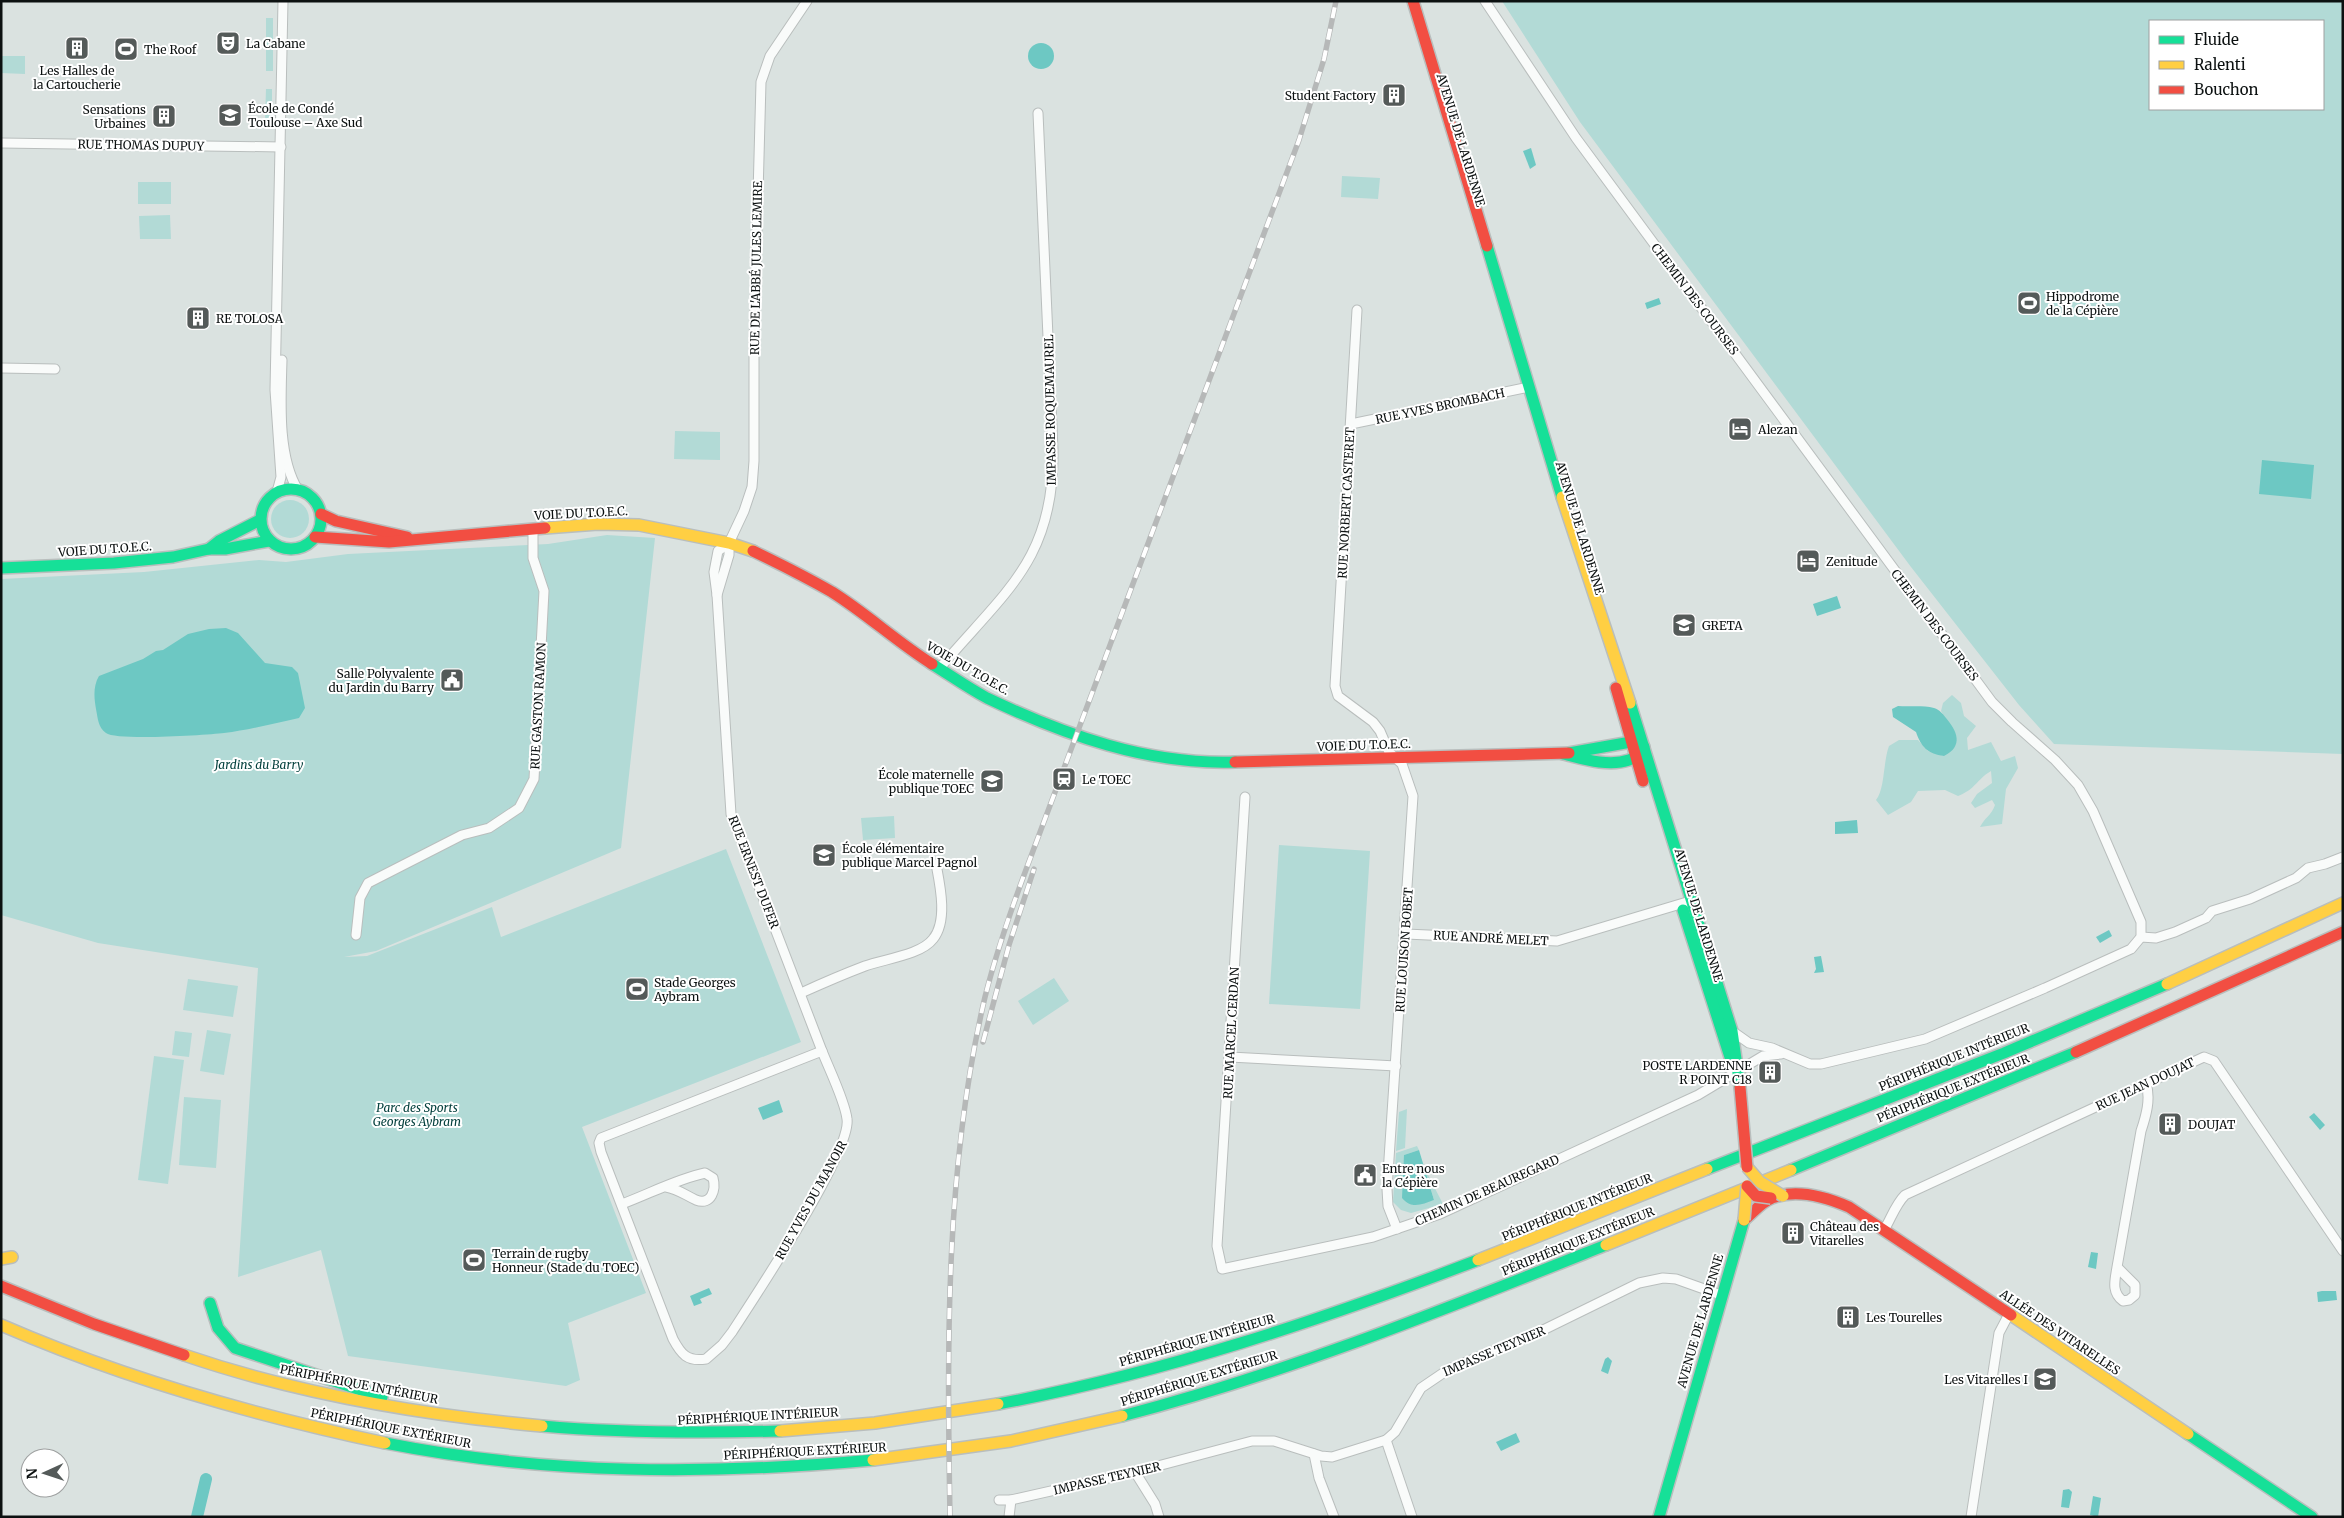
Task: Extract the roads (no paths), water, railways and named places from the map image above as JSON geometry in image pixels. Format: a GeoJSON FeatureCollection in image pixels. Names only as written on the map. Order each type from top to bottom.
{"type":"FeatureCollection","features":[{"type":"Feature","properties":{"kind":"main road","name":"AVENUE DE LARDENNE"},"geometry":{"type":"LineString","coordinates":[[1404,1],[1525,388],[1644,747],[1686,903]]}},
{"type":"Feature","properties":{"kind":"main road","name":"AVENUE DE LARDENNE"},"geometry":{"type":"LineString","coordinates":[[1413,1],[1564,530],[1606,652],[1635,757],[1686,903],[1727,1032],[1740,1087],[1747,1167],[1744,1220],[1659,1517]]}},
{"type":"Feature","properties":{"kind":"main road"},"geometry":{"type":"LineString","coordinates":[[287,489],[298,490],[313,498],[321,514],[321,522],[316,537],[308,545],[298,549],[283,548],[269,541],[263,531],[260,520],[265,504],[277,492],[287,489]]}},
{"type":"Feature","properties":{"kind":"main road","name":"VOIE DU T.O.E.C."},"geometry":{"type":"LineString","coordinates":[[321,514],[336,521],[413,538]]}},
{"type":"Feature","properties":{"kind":"main road","name":"VOIE DU T.O.E.C."},"geometry":{"type":"LineString","coordinates":[[209,549],[215,542],[244,530],[260,520]]}},
{"type":"Feature","properties":{"kind":"main road","name":"VOIE DU T.O.E.C."},"geometry":{"type":"LineString","coordinates":[[316,537],[332,536],[401,542],[413,538],[598,524],[639,525],[729,543],[750,550],[791,569],[833,593],[939,669],[986,697],[1026,715],[1102,744],[1149,756],[1210,763],[1563,754],[1631,742]]}},
{"type":"Feature","properties":{"kind":"main road","name":"VOIE DU T.O.E.C."},"geometry":{"type":"LineString","coordinates":[[1,568],[114,563],[173,557],[209,549],[225,549],[269,541]]}},
{"type":"Feature","properties":{"kind":"main road"},"geometry":{"type":"LineString","coordinates":[[1631,742],[1644,747],[1635,757]]}},
{"type":"Feature","properties":{"kind":"main road","name":"VOIE DU T.O.E.C."},"geometry":{"type":"LineString","coordinates":[[1563,754],[1589,760],[1617,761],[1635,757]]}},
{"type":"Feature","properties":{"kind":"main road","name":"PÉRIPHÉRIQUE INTÉRIEUR"},"geometry":{"type":"LineString","coordinates":[[1,1286],[54,1310],[131,1340],[194,1360],[318,1393],[483,1421],[601,1432],[670,1434],[788,1431],[932,1415],[988,1406],[1073,1389],[1154,1369],[1255,1339],[1380,1297],[1503,1251],[2005,1052],[2136,997],[2343,903]]}},
{"type":"Feature","properties":{"kind":"main road","name":"PÉRIPHÉRIQUE EXTÉRIEUR"},"geometry":{"type":"LineString","coordinates":[[1,1325],[76,1357],[185,1395],[261,1415],[398,1446],[480,1459],[569,1468],[687,1471],[831,1465],[926,1456],[994,1445],[1100,1422],[1169,1403],[1268,1373],[1421,1317],[1629,1236],[2018,1077],[2157,1017],[2343,932]]}},
{"type":"Feature","properties":{"kind":"main road","name":"AVENUE DE LARDENNE"},"geometry":{"type":"LineString","coordinates":[[1727,1032],[1736,1048],[1734,1066]]}},
{"type":"Feature","properties":{"kind":"main road"},"geometry":{"type":"LineString","coordinates":[[1747,1167],[1760,1182],[1784,1196]]}},
{"type":"Feature","properties":{"kind":"main road"},"geometry":{"type":"LineString","coordinates":[[1747,1186],[1749,1192],[1755,1197],[1771,1198]]}},
{"type":"Feature","properties":{"kind":"main road","name":"ALLÉE DES VITARELLES"},"geometry":{"type":"LineString","coordinates":[[1771,1198],[1817,1196],[1849,1207],[2312,1517]]}},
{"type":"Feature","properties":{"kind":"main road"},"geometry":{"type":"LineString","coordinates":[[1744,1220],[1771,1198]]}},
{"type":"Feature","properties":{"kind":"main road"},"geometry":{"type":"LineString","coordinates":[[210,1303],[216,1328],[221,1337],[235,1348],[291,1368],[362,1389],[410,1409]]}},
{"type":"Feature","properties":{"kind":"street"},"geometry":{"type":"LineString","coordinates":[[277,492],[281,477],[275,390],[283,1]]}},
{"type":"Feature","properties":{"kind":"street","name":"RUE DE L'ABBÉ JULES LEMIRE"},"geometry":{"type":"LineString","coordinates":[[729,543],[744,511],[752,487],[754,461],[754,345],[761,82],[770,56],[807,1]]}},
{"type":"Feature","properties":{"kind":"street","name":"CHEMIN DES COURSES"},"geometry":{"type":"LineString","coordinates":[[1485,1],[1576,138],[1987,694],[2012,722],[2055,760],[2078,786],[2093,812],[2136,908],[2141,922],[2141,937]]}},
{"type":"Feature","properties":{"kind":"street","name":"IMPASSE ROQUEMAUREL"},"geometry":{"type":"LineString","coordinates":[[939,669],[1000,600],[1020,574],[1034,552],[1049,510],[1053,463],[1038,113]]}},
{"type":"Feature","properties":{"kind":"street","name":"RUE THOMAS DUPUY"},"geometry":{"type":"LineString","coordinates":[[1,143],[281,147]]}},
{"type":"Feature","properties":{"kind":"street"},"geometry":{"type":"LineString","coordinates":[[278,305],[282,327],[283,430],[290,477],[298,490]]}},
{"type":"Feature","properties":{"kind":"street","name":"RUE NORBERT CASTERET"},"geometry":{"type":"LineString","coordinates":[[1338,696],[1335,686],[1358,310]]}},
{"type":"Feature","properties":{"kind":"street"},"geometry":{"type":"LineString","coordinates":[[1,368],[56,369]]}},
{"type":"Feature","properties":{"kind":"street","name":"RUE YVES BROMBACH"},"geometry":{"type":"LineString","coordinates":[[1351,424],[1525,388]]}},
{"type":"Feature","properties":{"kind":"street","name":"RUE GASTON RAMON"},"geometry":{"type":"LineString","coordinates":[[356,935],[360,898],[368,883],[462,835],[489,828],[519,808],[534,779],[544,591],[533,558],[533,530]]}},
{"type":"Feature","properties":{"kind":"street","name":"RUE ERNEST DUFER"},"geometry":{"type":"LineString","coordinates":[[729,543],[718,551],[714,572],[731,814],[822,1051]]}},
{"type":"Feature","properties":{"kind":"street","name":"RUE LOUISON BOBET"},"geometry":{"type":"LineString","coordinates":[[1338,696],[1373,722],[1389,752],[1402,764],[1413,796],[1406,934],[1387,1189],[1388,1206],[1398,1229]]}},
{"type":"Feature","properties":{"kind":"street","name":"RUE MARCEL CERDAN"},"geometry":{"type":"LineString","coordinates":[[1222,1269],[1217,1246],[1245,797]]}},
{"type":"Feature","properties":{"kind":"street"},"geometry":{"type":"LineString","coordinates":[[1727,1032],[1749,1043],[1772,1048],[1782,1054],[1810,1064],[1821,1064],[1917,1042],[2045,988],[2131,948],[2141,937],[2166,936],[2206,918],[2212,911],[2250,899],[2296,878],[2308,868],[2325,864],[2343,856]]}},
{"type":"Feature","properties":{"kind":"street"},"geometry":{"type":"LineString","coordinates":[[801,993],[868,964],[919,949],[933,940],[941,920],[936,864]]}},
{"type":"Feature","properties":{"kind":"street","name":"RUE ANDRÉ MELET"},"geometry":{"type":"LineString","coordinates":[[1406,934],[1557,941],[1686,903]]}},
{"type":"Feature","properties":{"kind":"street"},"geometry":{"type":"LineString","coordinates":[[1736,1048],[1741,1044],[1749,1043]]}},
{"type":"Feature","properties":{"kind":"street","name":"RUE YVES DU MANOIR"},"geometry":{"type":"LineString","coordinates":[[822,1051],[848,1119],[846,1136],[788,1245],[722,1346],[706,1359],[694,1360],[684,1356],[673,1339],[622,1204],[601,1152],[599,1144],[601,1138],[822,1051]]}},
{"type":"Feature","properties":{"kind":"street"},"geometry":{"type":"LineString","coordinates":[[1734,1066],[1762,1056],[1782,1054]]}},
{"type":"Feature","properties":{"kind":"street"},"geometry":{"type":"LineString","coordinates":[[1230,1057],[1396,1066]]}},
{"type":"Feature","properties":{"kind":"street","name":"RUE JEAN DOUJAT"},"geometry":{"type":"LineString","coordinates":[[1884,1230],[1892,1218],[1897,1202],[1904,1195],[2204,1057],[2214,1061],[2343,1251]]}},
{"type":"Feature","properties":{"kind":"street","name":"CHEMIN DE BEAUREGARD"},"geometry":{"type":"LineString","coordinates":[[1222,1269],[1398,1229],[1440,1214],[1712,1088],[1734,1066]]}},
{"type":"Feature","properties":{"kind":"street"},"geometry":{"type":"LineString","coordinates":[[2118,1267],[2141,1132],[2146,1115],[2149,1092],[2146,1083]]}},
{"type":"Feature","properties":{"kind":"street"},"geometry":{"type":"LineString","coordinates":[[622,1204],[666,1187],[705,1173],[713,1178],[716,1188],[712,1195],[703,1200],[696,1200],[675,1188],[666,1187]]}},
{"type":"Feature","properties":{"kind":"street","name":"IMPASSE TEYNIER"},"geometry":{"type":"LineString","coordinates":[[999,1500],[1011,1500],[1135,1472],[1258,1440],[1274,1441],[1314,1454],[1332,1457],[1386,1440],[1395,1432],[1420,1388],[1449,1369],[1575,1316],[1639,1283],[1658,1279],[1676,1279],[1721,1295]]}},
{"type":"Feature","properties":{"kind":"street"},"geometry":{"type":"LineString","coordinates":[[1971,1517],[2000,1333],[2010,1314]]}},
{"type":"Feature","properties":{"kind":"street"},"geometry":{"type":"LineString","coordinates":[[1386,1440],[1412,1517]]}},
{"type":"Feature","properties":{"kind":"street"},"geometry":{"type":"LineString","coordinates":[[1314,1454],[1319,1478],[1334,1517]]}},
{"type":"Feature","properties":{"kind":"street"},"geometry":{"type":"LineString","coordinates":[[1135,1472],[1155,1504],[1159,1517]]}},
{"type":"Feature","properties":{"kind":"street"},"geometry":{"type":"LineString","coordinates":[[1009,1517],[1011,1500]]}},
{"type":"Feature","properties":{"kind":"water"},"geometry":{"type":"Polygon","coordinates":[[[1041,43],[1050,47],[1054,56],[1050,65],[1041,69],[1032,65],[1028,56],[1032,47],[1041,43]]]}},
{"type":"Feature","properties":{"kind":"water"},"geometry":{"type":"Polygon","coordinates":[[[1531,148],[1536,165],[1530,169],[1523,151],[1531,148]]]}},
{"type":"Feature","properties":{"kind":"water"},"geometry":{"type":"Polygon","coordinates":[[[1659,298],[1661,304],[1647,309],[1645,303],[1659,298]]]}},
{"type":"Feature","properties":{"kind":"water"},"geometry":{"type":"Polygon","coordinates":[[[2262,460],[2314,465],[2311,499],[2259,494],[2262,460]]]}},
{"type":"Feature","properties":{"kind":"water"},"geometry":{"type":"Polygon","coordinates":[[[1837,596],[1841,608],[1817,616],[1813,604],[1837,596]]]}},
{"type":"Feature","properties":{"kind":"water"},"geometry":{"type":"Polygon","coordinates":[[[226,628],[238,633],[265,663],[292,667],[298,673],[305,708],[299,718],[243,730],[200,735],[126,737],[103,731],[99,722],[95,701],[95,688],[99,676],[143,659],[156,651],[163,650],[188,634],[209,629],[226,628]]]}},
{"type":"Feature","properties":{"kind":"water"},"geometry":{"type":"Polygon","coordinates":[[[1898,706],[1934,708],[1939,711],[1953,728],[1957,738],[1954,748],[1944,756],[1934,754],[1926,749],[1920,742],[1916,732],[1893,717],[1892,709],[1898,706]]]}},
{"type":"Feature","properties":{"kind":"water"},"geometry":{"type":"Polygon","coordinates":[[[1857,820],[1858,833],[1835,834],[1835,822],[1857,820]]]}},
{"type":"Feature","properties":{"kind":"water"},"geometry":{"type":"Polygon","coordinates":[[[2109,930],[2112,936],[2100,943],[2096,937],[2109,930]]]}},
{"type":"Feature","properties":{"kind":"water"},"geometry":{"type":"Polygon","coordinates":[[[1821,956],[1824,972],[1814,973],[1816,969],[1814,957],[1821,956]]]}},
{"type":"Feature","properties":{"kind":"water"},"geometry":{"type":"Polygon","coordinates":[[[779,1100],[783,1112],[763,1120],[758,1108],[779,1100]]]}},
{"type":"Feature","properties":{"kind":"water"},"geometry":{"type":"Polygon","coordinates":[[[2314,1113],[2325,1125],[2320,1130],[2309,1117],[2314,1113]]]}},
{"type":"Feature","properties":{"kind":"water"},"geometry":{"type":"Polygon","coordinates":[[[1419,1150],[1434,1200],[1413,1205],[1402,1198],[1404,1155],[1419,1150]]]}},
{"type":"Feature","properties":{"kind":"water"},"geometry":{"type":"Polygon","coordinates":[[[2091,1252],[2098,1253],[2096,1269],[2088,1267],[2091,1252]]]}},
{"type":"Feature","properties":{"kind":"water"},"geometry":{"type":"Polygon","coordinates":[[[709,1288],[712,1294],[700,1299],[702,1303],[694,1306],[690,1296],[709,1288]]]}},
{"type":"Feature","properties":{"kind":"water"},"geometry":{"type":"Polygon","coordinates":[[[2336,1291],[2337,1300],[2318,1302],[2317,1292],[2336,1291]]]}},
{"type":"Feature","properties":{"kind":"water"},"geometry":{"type":"Polygon","coordinates":[[[1608,1357],[1612,1361],[1608,1374],[1601,1371],[1605,1359],[1608,1357]]]}},
{"type":"Feature","properties":{"kind":"water"},"geometry":{"type":"Polygon","coordinates":[[[1516,1433],[1520,1442],[1501,1451],[1496,1442],[1516,1433]]]}},
{"type":"Feature","properties":{"kind":"water"},"geometry":{"type":"Polygon","coordinates":[[[2069,1489],[2072,1492],[2069,1508],[2061,1507],[2063,1490],[2069,1489]]]}},
{"type":"Feature","properties":{"kind":"water"},"geometry":{"type":"Polygon","coordinates":[[[2093,1496],[2101,1498],[2098,1517],[2090,1515],[2093,1496]]]}},
{"type":"Feature","properties":{"kind":"waterway"},"geometry":{"type":"LineString","coordinates":[[197,1517],[206,1479]]}},
{"type":"Feature","properties":{"kind":"railway"},"geometry":{"type":"LineString","coordinates":[[950,1517],[949,1321],[951,1256],[962,1126],[972,1061],[985,997],[1021,883],[1299,140],[1324,59],[1336,1]]}},
{"type":"Feature","properties":{"kind":"railway"},"geometry":{"type":"LineString","coordinates":[[983,1042],[1009,945],[1034,869]]}},
{"type":"Feature","properties":{"kind":"place","name":"La Cabane"},"geometry":{"type":"Point","coordinates":[228,43]}},
{"type":"Feature","properties":{"kind":"place","name":"Les Halles de la Cartoucherie"},"geometry":{"type":"Point","coordinates":[77,48]}},
{"type":"Feature","properties":{"kind":"place","name":"The Roof"},"geometry":{"type":"Point","coordinates":[126,49]}},
{"type":"Feature","properties":{"kind":"place","name":"Student Factory"},"geometry":{"type":"Point","coordinates":[1394,95]}},
{"type":"Feature","properties":{"kind":"place","name":"École de Condé Toulouse – Axe Sud"},"geometry":{"type":"Point","coordinates":[230,115]}},
{"type":"Feature","properties":{"kind":"place","name":"Sensations Urbaines"},"geometry":{"type":"Point","coordinates":[164,116]}},
{"type":"Feature","properties":{"kind":"place","name":"Hippodrome de la Cépière"},"geometry":{"type":"Point","coordinates":[2029,303]}},
{"type":"Feature","properties":{"kind":"place","name":"RE TOLOSA"},"geometry":{"type":"Point","coordinates":[198,318]}},
{"type":"Feature","properties":{"kind":"place","name":"Alezan"},"geometry":{"type":"Point","coordinates":[1740,429]}},
{"type":"Feature","properties":{"kind":"place","name":"Zenitude"},"geometry":{"type":"Point","coordinates":[1808,561]}},
{"type":"Feature","properties":{"kind":"place","name":"GRETA"},"geometry":{"type":"Point","coordinates":[1684,625]}},
{"type":"Feature","properties":{"kind":"place","name":"Salle Polyvalente du Jardin du Barry"},"geometry":{"type":"Point","coordinates":[452,680]}},
{"type":"Feature","properties":{"kind":"place","name":"Le TOEC"},"geometry":{"type":"Point","coordinates":[1064,779]}},
{"type":"Feature","properties":{"kind":"place","name":"École maternelle publique TOEC"},"geometry":{"type":"Point","coordinates":[992,781]}},
{"type":"Feature","properties":{"kind":"place","name":"École élémentaire publique Marcel Pagnol"},"geometry":{"type":"Point","coordinates":[824,855]}},
{"type":"Feature","properties":{"kind":"place","name":"Stade Georges Aybram"},"geometry":{"type":"Point","coordinates":[637,989]}},
{"type":"Feature","properties":{"kind":"place","name":"POSTE LARDENNE R POINT C18"},"geometry":{"type":"Point","coordinates":[1770,1072]}},
{"type":"Feature","properties":{"kind":"place","name":"DOUJAT"},"geometry":{"type":"Point","coordinates":[2170,1124]}},
{"type":"Feature","properties":{"kind":"place","name":"Entre nous la Cépière"},"geometry":{"type":"Point","coordinates":[1365,1175]}},
{"type":"Feature","properties":{"kind":"place","name":"Château des Vitarelles"},"geometry":{"type":"Point","coordinates":[1793,1233]}},
{"type":"Feature","properties":{"kind":"place","name":"Terrain de rugby Honneur (Stade du TOEC)"},"geometry":{"type":"Point","coordinates":[474,1260]}},
{"type":"Feature","properties":{"kind":"place","name":"Les Tourelles"},"geometry":{"type":"Point","coordinates":[1848,1317]}},
{"type":"Feature","properties":{"kind":"place","name":"Les Vitarelles I"},"geometry":{"type":"Point","coordinates":[2045,1379]}},
{"type":"Feature","properties":{"kind":"park label","name":"Jardins du Barry"},"geometry":{"type":"Point","coordinates":[259,764]}},
{"type":"Feature","properties":{"kind":"park label","name":"Parc des Sports Georges Aybram"},"geometry":{"type":"Point","coordinates":[417,1114]}}]}
